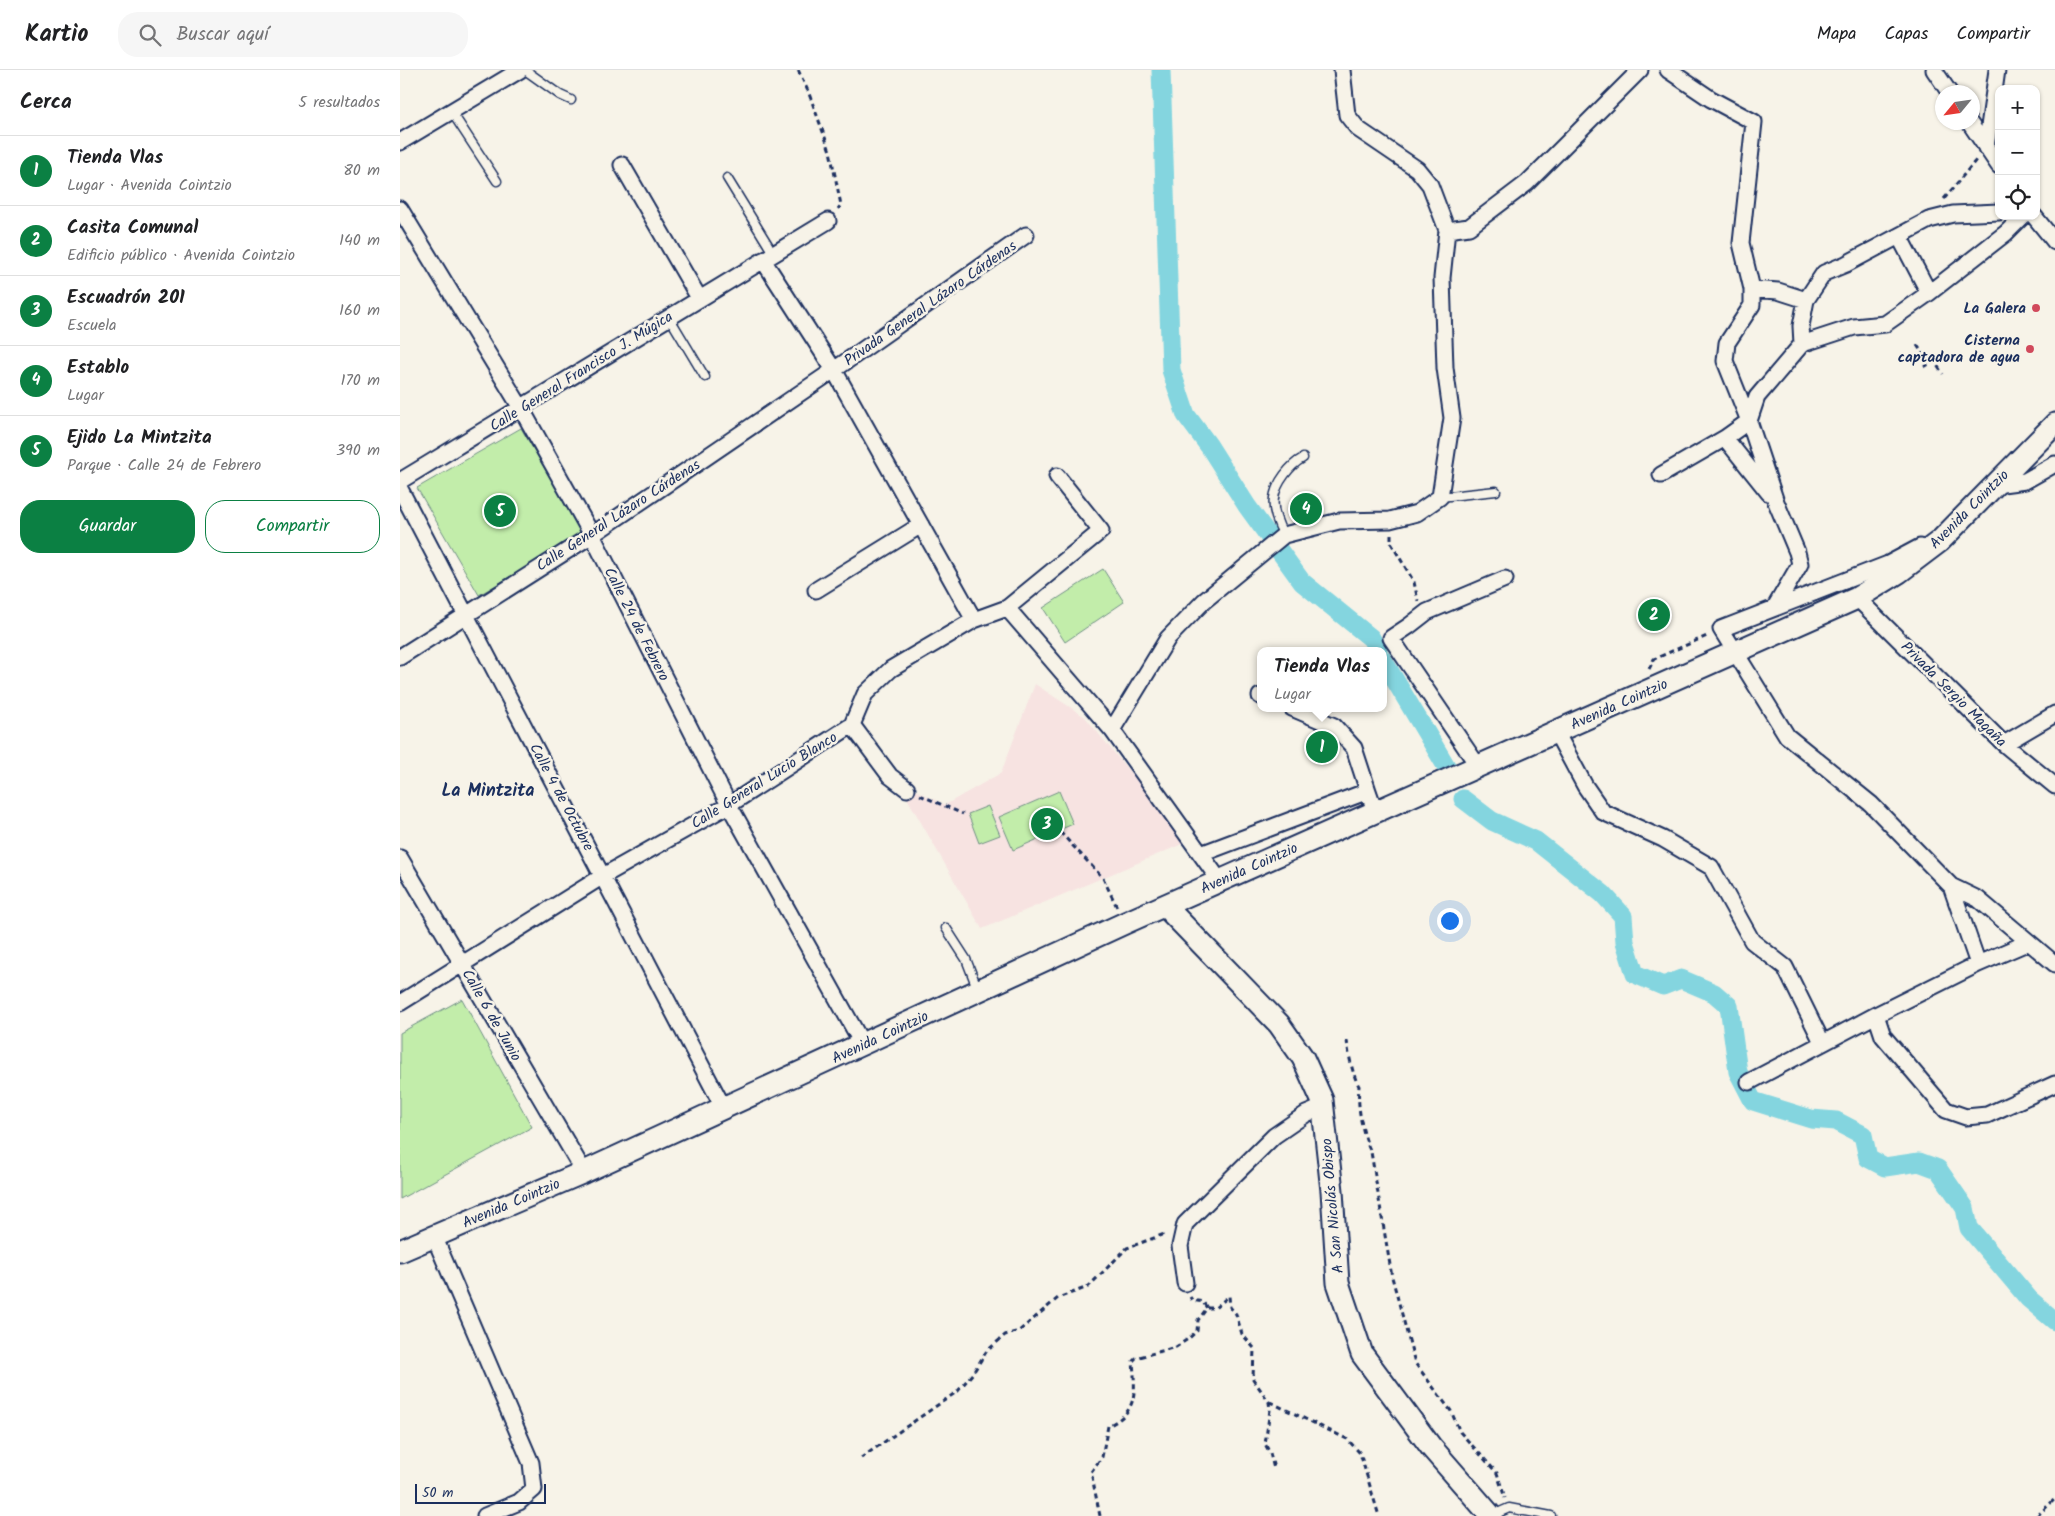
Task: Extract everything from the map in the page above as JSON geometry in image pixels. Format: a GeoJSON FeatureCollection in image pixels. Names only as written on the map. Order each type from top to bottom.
{"type":"FeatureCollection","features":[{"type":"Feature","properties":{"kind":"main road","name":"Avenida Cointzio"},"geometry":{"type":"LineString","coordinates":[[400,1250],[584,1172],[1220,881],[1372,801],[1478,766],[1857,598],[1900,572],[1940,541],[2055,424]]}},
{"type":"Feature","properties":{"kind":"main road","name":"A San Nicolás Obispo"},"geometry":{"type":"LineString","coordinates":[[1165,906],[1279,1024],[1303,1058],[1322,1100],[1332,1191],[1338,1283],[1362,1354],[1431,1448],[1497,1513]]}},
{"type":"Feature","properties":{"kind":"street"},"geometry":{"type":"LineString","coordinates":[[400,142],[520,70]]}},
{"type":"Feature","properties":{"kind":"street"},"geometry":{"type":"LineString","coordinates":[[1112,730],[1168,638],[1204,601],[1278,540],[1339,521],[1390,520],[1417,513],[1440,497],[1452,418],[1445,368],[1442,278],[1447,230],[1430,185],[1417,169],[1358,129],[1346,114],[1342,70]]}},
{"type":"Feature","properties":{"kind":"street"},"geometry":{"type":"LineString","coordinates":[[1447,230],[1469,227],[1527,183],[1640,70]]}},
{"type":"Feature","properties":{"kind":"street"},"geometry":{"type":"LineString","coordinates":[[1668,70],[1711,100],[1754,122],[1741,243],[1752,289],[1752,304],[1727,343],[1725,361],[1749,421],[1776,502],[1797,552],[1800,564],[1775,607]]}},
{"type":"Feature","properties":{"kind":"street"},"geometry":{"type":"LineString","coordinates":[[1934,70],[1944,85]]}},
{"type":"Feature","properties":{"kind":"street"},"geometry":{"type":"LineString","coordinates":[[1986,148],[1998,70]]}},
{"type":"Feature","properties":{"kind":"street"},"geometry":{"type":"LineString","coordinates":[[1974,130],[1995,160]]}},
{"type":"Feature","properties":{"kind":"street"},"geometry":{"type":"LineString","coordinates":[[622,165],[699,298]]}},
{"type":"Feature","properties":{"kind":"street","name":"Calle 24 de Febrero"},"geometry":{"type":"LineString","coordinates":[[400,209],[521,408],[592,535],[729,805],[863,1045]]}},
{"type":"Feature","properties":{"kind":"street"},"geometry":{"type":"LineString","coordinates":[[1802,344],[1801,326],[1806,300],[1824,273],[1846,264],[1929,220],[1953,214],[1995,212]]}},
{"type":"Feature","properties":{"kind":"street"},"geometry":{"type":"LineString","coordinates":[[1661,475],[1726,438],[1749,421],[1757,397],[1802,344],[1854,327],[1885,324],[1929,293],[2006,233],[2019,220]]}},
{"type":"Feature","properties":{"kind":"street"},"geometry":{"type":"LineString","coordinates":[[2037,220],[2055,242]]}},
{"type":"Feature","properties":{"kind":"street","name":"Calle General Francisco J. Múgica"},"geometry":{"type":"LineString","coordinates":[[400,481],[828,221]]}},
{"type":"Feature","properties":{"kind":"street","name":"Privada General Lázaro Cárdenas"},"geometry":{"type":"LineString","coordinates":[[834,370],[1026,235]]}},
{"type":"Feature","properties":{"kind":"street"},"geometry":{"type":"LineString","coordinates":[[1899,236],[1929,293]]}},
{"type":"Feature","properties":{"kind":"street"},"geometry":{"type":"LineString","coordinates":[[768,257],[834,370],[974,620]]}},
{"type":"Feature","properties":{"kind":"street"},"geometry":{"type":"LineString","coordinates":[[1752,289],[1778,291],[1806,300]]}},
{"type":"Feature","properties":{"kind":"street","name":"Calle General Lázaro Cárdenas"},"geometry":{"type":"LineString","coordinates":[[400,657],[592,535],[834,370]]}},
{"type":"Feature","properties":{"kind":"street"},"geometry":{"type":"LineString","coordinates":[[1726,438],[1776,502]]}},
{"type":"Feature","properties":{"kind":"street"},"geometry":{"type":"LineString","coordinates":[[1995,485],[2025,481],[2055,464]]}},
{"type":"Feature","properties":{"kind":"street","name":"Calle General Lucio Blanco"},"geometry":{"type":"LineString","coordinates":[[400,1002],[604,876],[729,805],[852,725],[865,694],[892,669],[974,620],[1007,608],[1101,532],[1057,476]]}},
{"type":"Feature","properties":{"kind":"street","name":"Calle 4 de Octubre"},"geometry":{"type":"LineString","coordinates":[[400,489],[604,876],[723,1107]]}},
{"type":"Feature","properties":{"kind":"street"},"geometry":{"type":"LineString","coordinates":[[816,590],[920,525]]}},
{"type":"Feature","properties":{"kind":"street"},"geometry":{"type":"LineString","coordinates":[[1940,541],[1914,549],[1888,564],[1721,629],[1787,736],[1871,804],[1951,886],[1978,899],[2055,964]]}},
{"type":"Feature","properties":{"kind":"street"},"geometry":{"type":"LineString","coordinates":[[1478,766],[1391,638],[1427,612],[1505,579]]}},
{"type":"Feature","properties":{"kind":"street","name":"Privada Sergio Magaña"},"geometry":{"type":"LineString","coordinates":[[1857,598],[2004,744],[2055,786]]}},
{"type":"Feature","properties":{"kind":"street"},"geometry":{"type":"LineString","coordinates":[[1007,608],[1112,730],[1220,881]]}},
{"type":"Feature","properties":{"kind":"street"},"geometry":{"type":"LineString","coordinates":[[1201,854],[1372,801],[1354,748],[1334,726],[1301,712]]}},
{"type":"Feature","properties":{"kind":"street"},"geometry":{"type":"LineString","coordinates":[[2004,744],[2055,714]]}},
{"type":"Feature","properties":{"kind":"street"},"geometry":{"type":"LineString","coordinates":[[852,725],[890,776],[907,789]]}},
{"type":"Feature","properties":{"kind":"street"},"geometry":{"type":"LineString","coordinates":[[1556,732],[1602,812],[1663,839],[1711,867],[1752,941],[1785,967],[1822,1042]]}},
{"type":"Feature","properties":{"kind":"street","name":"Calle 6 de Junio"},"geometry":{"type":"LineString","coordinates":[[400,858],[584,1172]]}},
{"type":"Feature","properties":{"kind":"street"},"geometry":{"type":"LineString","coordinates":[[1951,886],[1978,964]]}},
{"type":"Feature","properties":{"kind":"street"},"geometry":{"type":"LineString","coordinates":[[1749,1082],[1822,1042],[1978,964],[2029,942]]}},
{"type":"Feature","properties":{"kind":"street"},"geometry":{"type":"LineString","coordinates":[[1876,1015],[1883,1036],[1946,1110],[1966,1117],[1987,1115],[2055,1084]]}},
{"type":"Feature","properties":{"kind":"street"},"geometry":{"type":"LineString","coordinates":[[1184,1283],[1180,1246],[1185,1224],[1274,1136],[1306,1114],[1323,1107]]}},
{"type":"Feature","properties":{"kind":"street"},"geometry":{"type":"LineString","coordinates":[[434,1236],[531,1463],[534,1489],[519,1502],[485,1516]]}},
{"type":"Feature","properties":{"kind":"lane"},"geometry":{"type":"LineString","coordinates":[[525,70],[560,95],[571,100]]}},
{"type":"Feature","properties":{"kind":"lane"},"geometry":{"type":"LineString","coordinates":[[451,111],[498,181]]}},
{"type":"Feature","properties":{"kind":"lane"},"geometry":{"type":"LineString","coordinates":[[728,178],[768,257]]}},
{"type":"Feature","properties":{"kind":"lane"},"geometry":{"type":"LineString","coordinates":[[669,317],[705,377]]}},
{"type":"Feature","properties":{"kind":"lane"},"geometry":{"type":"LineString","coordinates":[[1278,540],[1274,498],[1284,476],[1293,463],[1303,458]]}},
{"type":"Feature","properties":{"kind":"lane"},"geometry":{"type":"LineString","coordinates":[[1440,497],[1496,491]]}},
{"type":"Feature","properties":{"kind":"lane"},"geometry":{"type":"LineString","coordinates":[[946,928],[966,959],[979,991]]}},
{"type":"Feature","properties":{"kind":"lane"},"geometry":{"type":"LineString","coordinates":[[1497,1513],[1551,1516]]}},
{"type":"Feature","properties":{"kind":"path"},"geometry":{"type":"LineString","coordinates":[[798,70],[821,125],[834,169],[841,205],[828,221]]}},
{"type":"Feature","properties":{"kind":"path"},"geometry":{"type":"LineString","coordinates":[[1929,220],[1986,148]]}},
{"type":"Feature","properties":{"kind":"path"},"geometry":{"type":"LineString","coordinates":[[1917,346],[1929,363]]}},
{"type":"Feature","properties":{"kind":"path"},"geometry":{"type":"LineString","coordinates":[[1924,367],[1934,361],[1943,374]]}},
{"type":"Feature","properties":{"kind":"path"},"geometry":{"type":"LineString","coordinates":[[1390,520],[1391,543],[1414,582],[1419,608],[1409,626]]}},
{"type":"Feature","properties":{"kind":"path"},"geometry":{"type":"LineString","coordinates":[[1649,690],[1647,672],[1654,659],[1721,629]]}},
{"type":"Feature","properties":{"kind":"path"},"geometry":{"type":"LineString","coordinates":[[907,789],[963,814]]}},
{"type":"Feature","properties":{"kind":"path"},"geometry":{"type":"LineString","coordinates":[[1060,832],[1103,878],[1125,923]]}},
{"type":"Feature","properties":{"kind":"path"},"geometry":{"type":"LineString","coordinates":[[1347,1040],[1349,1056],[1354,1068],[1354,1079],[1359,1086],[1358,1095],[1365,1133],[1364,1139],[1371,1152],[1392,1277],[1415,1363],[1450,1411],[1460,1432],[1482,1454],[1497,1473],[1497,1513]]}},
{"type":"Feature","properties":{"kind":"path"},"geometry":{"type":"LineString","coordinates":[[861,1458],[958,1391],[973,1373],[986,1352],[1005,1335],[1018,1331],[1058,1298],[1088,1287],[1128,1248],[1185,1224]]}},
{"type":"Feature","properties":{"kind":"path"},"geometry":{"type":"LineString","coordinates":[[1184,1283],[1192,1300],[1203,1302],[1207,1308]]}},
{"type":"Feature","properties":{"kind":"path"},"geometry":{"type":"LineString","coordinates":[[1207,1308],[1215,1308],[1229,1296],[1230,1306],[1236,1314],[1242,1334],[1254,1348],[1253,1379],[1269,1402],[1270,1410],[1265,1444],[1270,1453],[1274,1469]]}},
{"type":"Feature","properties":{"kind":"path"},"geometry":{"type":"LineString","coordinates":[[1100,1516],[1091,1472],[1102,1457],[1108,1426],[1118,1421],[1128,1412],[1135,1393],[1133,1361],[1136,1358],[1176,1347],[1188,1339],[1196,1331],[1198,1320],[1207,1308]]}},
{"type":"Feature","properties":{"kind":"path"},"geometry":{"type":"LineString","coordinates":[[1269,1402],[1347,1439],[1360,1454],[1379,1516]]}},
{"type":"Feature","properties":{"kind":"path"},"geometry":{"type":"LineString","coordinates":[[2036,1516],[2055,1499]]}},
{"type":"Feature","properties":{"kind":"shaded area"},"geometry":{"type":"Polygon","coordinates":[[[1035,684],[1085,717],[1187,842],[982,929],[903,791],[910,787],[945,805],[1001,773],[1035,684]]]}},
{"type":"Feature","properties":{"kind":"green space"},"geometry":{"type":"Polygon","coordinates":[[[521,428],[583,534],[479,595],[417,488],[521,428]]]}},
{"type":"Feature","properties":{"kind":"green space"},"geometry":{"type":"Polygon","coordinates":[[[1103,569],[1124,602],[1065,642],[1043,608],[1103,569]]]}},
{"type":"Feature","properties":{"kind":"green space"},"geometry":{"type":"Polygon","coordinates":[[[1059,791],[1073,824],[1013,850],[999,817],[1059,791]]]}},
{"type":"Feature","properties":{"kind":"green space"},"geometry":{"type":"Polygon","coordinates":[[[988,806],[1000,835],[979,843],[968,814],[988,806]]]}},
{"type":"Feature","properties":{"kind":"green space"},"geometry":{"type":"Polygon","coordinates":[[[462,999],[532,1127],[400,1199],[400,1033],[462,999]]]}},
{"type":"Feature","properties":{"kind":"waterway"},"geometry":{"type":"LineString","coordinates":[[1161,70],[1171,370],[1186,415],[1209,446],[1247,506],[1302,582],[1371,638],[1376,647]]}},
{"type":"Feature","properties":{"kind":"waterway"},"geometry":{"type":"LineString","coordinates":[[1387,667],[1449,771]]}},
{"type":"Feature","properties":{"kind":"waterway"},"geometry":{"type":"LineString","coordinates":[[1463,799],[1492,821],[1536,841],[1603,894],[1623,916],[1625,942],[1635,974],[1663,986],[1681,979],[1714,993],[1729,1006],[1738,1072],[1753,1101],[1811,1119],[1836,1121],[1863,1135],[1868,1158],[1885,1167],[1919,1162],[1938,1169],[1965,1208],[1969,1228],[2029,1299],[2055,1321]]}},
{"type":"Feature","properties":{"kind":"place","name":"La Galera"},"geometry":{"type":"Point","coordinates":[2036,308]}},
{"type":"Feature","properties":{"kind":"place","name":"Cisterna captadora de agua"},"geometry":{"type":"Point","coordinates":[2030,349]}},
{"type":"Feature","properties":{"kind":"place","name":"Establo"},"geometry":{"type":"Point","coordinates":[1306,509]}},
{"type":"Feature","properties":{"kind":"place","name":"Ejido La Mintzita"},"geometry":{"type":"Point","coordinates":[500,511]}},
{"type":"Feature","properties":{"kind":"place","name":"Casita Comunal"},"geometry":{"type":"Point","coordinates":[1654,615]}},
{"type":"Feature","properties":{"kind":"place","name":"Tienda Vlas"},"geometry":{"type":"Point","coordinates":[1322,747]}},
{"type":"Feature","properties":{"kind":"place","name":"Escuadrón 201"},"geometry":{"type":"Point","coordinates":[1047,824]}},
{"type":"Feature","properties":{"kind":"district","name":"La Mintzita"},"geometry":{"type":"Point","coordinates":[488,790]}}]}
